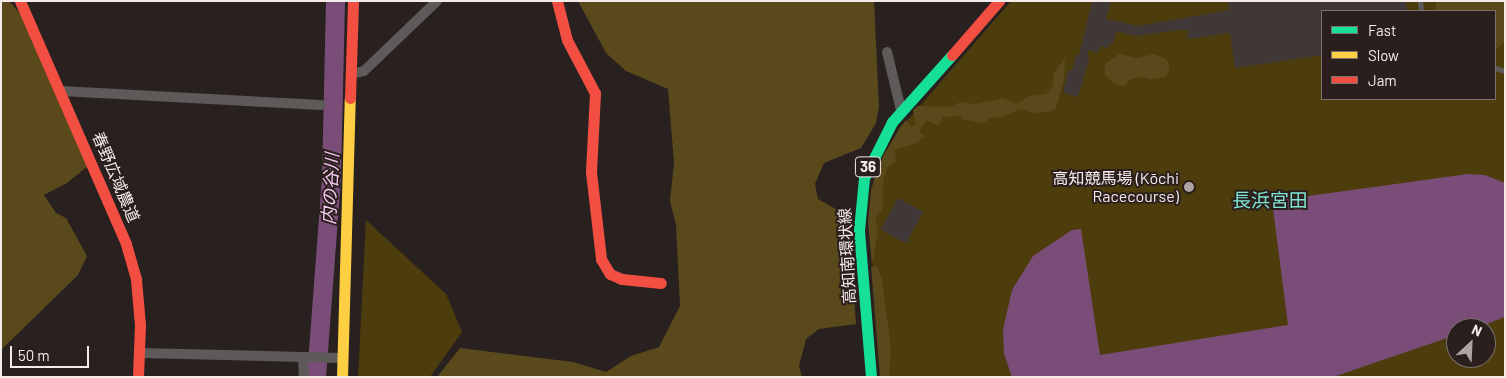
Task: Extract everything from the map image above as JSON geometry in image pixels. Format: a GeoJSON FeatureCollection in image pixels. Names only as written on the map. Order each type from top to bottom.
{"type":"FeatureCollection","features":[{"type":"Feature","properties":{"kind":"street","name":"春野広域農道"},"geometry":{"type":"LineString","coordinates":[[20,1],[62,91],[126,244],[136,280],[140,353],[138,377]]}},
{"type":"Feature","properties":{"kind":"street"},"geometry":{"type":"LineString","coordinates":[[342,377],[338,358],[353,1]]}},
{"type":"Feature","properties":{"kind":"street"},"geometry":{"type":"LineString","coordinates":[[351,74],[364,71],[437,1]]}},
{"type":"Feature","properties":{"kind":"street"},"geometry":{"type":"LineString","coordinates":[[557,1],[567,40],[595,93],[591,172],[601,260],[610,274],[622,279],[661,284]]}},
{"type":"Feature","properties":{"kind":"street","name":"高知南環状線"},"geometry":{"type":"LineString","coordinates":[[871,377],[859,230],[860,198],[873,155],[902,110],[999,1]]}},
{"type":"Feature","properties":{"kind":"street"},"geometry":{"type":"LineString","coordinates":[[887,52],[902,110]]}},
{"type":"Feature","properties":{"kind":"street"},"geometry":{"type":"LineString","coordinates":[[62,91],[321,105]]}},
{"type":"Feature","properties":{"kind":"street"},"geometry":{"type":"LineString","coordinates":[[140,353],[338,358]]}},
{"type":"Feature","properties":{"kind":"street"},"geometry":{"type":"LineString","coordinates":[[304,377],[305,358]]}},
{"type":"Feature","properties":{"kind":"shaded area"},"geometry":{"type":"Polygon","coordinates":[[[1,1],[9,1],[25,19],[88,166],[67,183],[44,195],[56,213],[66,218],[87,256],[78,275],[1,350],[1,1]]]}},
{"type":"Feature","properties":{"kind":"shaded area"},"geometry":{"type":"Polygon","coordinates":[[[578,1],[874,1],[879,107],[876,123],[861,148],[824,163],[815,184],[818,199],[848,216],[856,324],[819,329],[806,339],[799,366],[802,377],[437,377],[460,348],[573,362],[606,372],[631,356],[659,347],[680,306],[676,225],[670,201],[674,163],[668,89],[626,71],[606,53],[578,1]]]}},
{"type":"Feature","properties":{"kind":"shaded area","name":"高知競馬場 (Kōchi Racecourse)"},"geometry":{"type":"Polygon","coordinates":[[[1011,1],[1505,1],[1505,377],[881,377],[870,226],[874,184],[883,156],[899,130],[1011,1]]]}},
{"type":"Feature","properties":{"kind":"shaded area"},"geometry":{"type":"Polygon","coordinates":[[[1436,1],[1505,1],[1505,42],[1496,49],[1496,10],[1436,10],[1436,1]]]}},
{"type":"Feature","properties":{"kind":"shaded area"},"geometry":{"type":"Polygon","coordinates":[[[1119,54],[1137,58],[1154,54],[1166,59],[1170,67],[1166,77],[1131,79],[1124,86],[1117,86],[1105,75],[1105,64],[1119,54]]]}},
{"type":"Feature","properties":{"kind":"shaded area"},"geometry":{"type":"Polygon","coordinates":[[[1065,58],[1064,80],[1056,108],[1050,112],[1032,113],[1021,109],[1001,118],[992,117],[983,123],[962,119],[962,116],[943,117],[938,126],[927,120],[919,131],[925,136],[917,143],[895,150],[896,162],[887,168],[883,181],[883,209],[875,219],[878,230],[872,266],[868,222],[871,190],[879,164],[899,129],[906,120],[911,126],[916,125],[913,110],[918,106],[949,107],[961,102],[975,104],[1003,98],[1016,104],[1029,96],[1046,94],[1052,89],[1054,73],[1065,58]]]}},
{"type":"Feature","properties":{"kind":"shaded area"},"geometry":{"type":"Polygon","coordinates":[[[1468,174],[1485,175],[1505,183],[1505,317],[1496,320],[1496,318],[1446,318],[1446,338],[1333,377],[1012,377],[1004,354],[1003,330],[1012,290],[1033,256],[1072,230],[1081,229],[1100,355],[1288,325],[1272,201],[1468,174]]]}},
{"type":"Feature","properties":{"kind":"shaded area"},"geometry":{"type":"Polygon","coordinates":[[[366,220],[446,294],[462,332],[430,377],[358,377],[366,220]]]}},
{"type":"Feature","properties":{"kind":"shaded area"},"geometry":{"type":"Polygon","coordinates":[[[877,265],[882,279],[891,349],[889,377],[880,377],[871,267],[877,265]]]}},
{"type":"Feature","properties":{"kind":"building"},"geometry":{"type":"Polygon","coordinates":[[[1092,1],[1111,1],[1106,19],[1138,26],[1229,10],[1228,1],[1406,1],[1407,10],[1321,10],[1321,55],[1235,68],[1230,33],[1188,39],[1187,29],[1136,36],[1116,31],[1113,44],[1109,44],[1108,48],[1100,46],[1098,53],[1087,50],[1089,60],[1078,97],[1063,93],[1068,70],[1072,71],[1076,54],[1079,55],[1092,1]]]}},
{"type":"Feature","properties":{"kind":"building"},"geometry":{"type":"Polygon","coordinates":[[[898,198],[923,212],[906,244],[881,229],[898,198]]]}},
{"type":"Feature","properties":{"kind":"waterway","name":"内の谷川"},"geometry":{"type":"LineString","coordinates":[[316,377],[331,177],[335,1]]}},
{"type":"Feature","properties":{"kind":"traffic: fast"},"geometry":{"type":"LineString","coordinates":[[871,377],[859,230],[864,178],[892,122],[952,55]]}},
{"type":"Feature","properties":{"kind":"traffic: slow"},"geometry":{"type":"LineString","coordinates":[[342,377],[350,98]]}},
{"type":"Feature","properties":{"kind":"traffic: jam"},"geometry":{"type":"LineString","coordinates":[[20,1],[126,244],[136,280],[140,325],[138,377]]}},
{"type":"Feature","properties":{"kind":"traffic: jam"},"geometry":{"type":"LineString","coordinates":[[350,98],[353,1]]}},
{"type":"Feature","properties":{"kind":"traffic: jam"},"geometry":{"type":"LineString","coordinates":[[557,1],[567,40],[595,93],[591,172],[601,259],[610,274],[622,279],[661,283]]}},
{"type":"Feature","properties":{"kind":"traffic: jam"},"geometry":{"type":"LineString","coordinates":[[952,55],[999,1]]}},
{"type":"Feature","properties":{"kind":"place","name":"高知競馬場 (Kōchi Racecourse)"},"geometry":{"type":"Point","coordinates":[1189,187]}},
{"type":"Feature","properties":{"kind":"district","name":"長浜宮田"},"geometry":{"type":"Point","coordinates":[1270,200]}}]}
